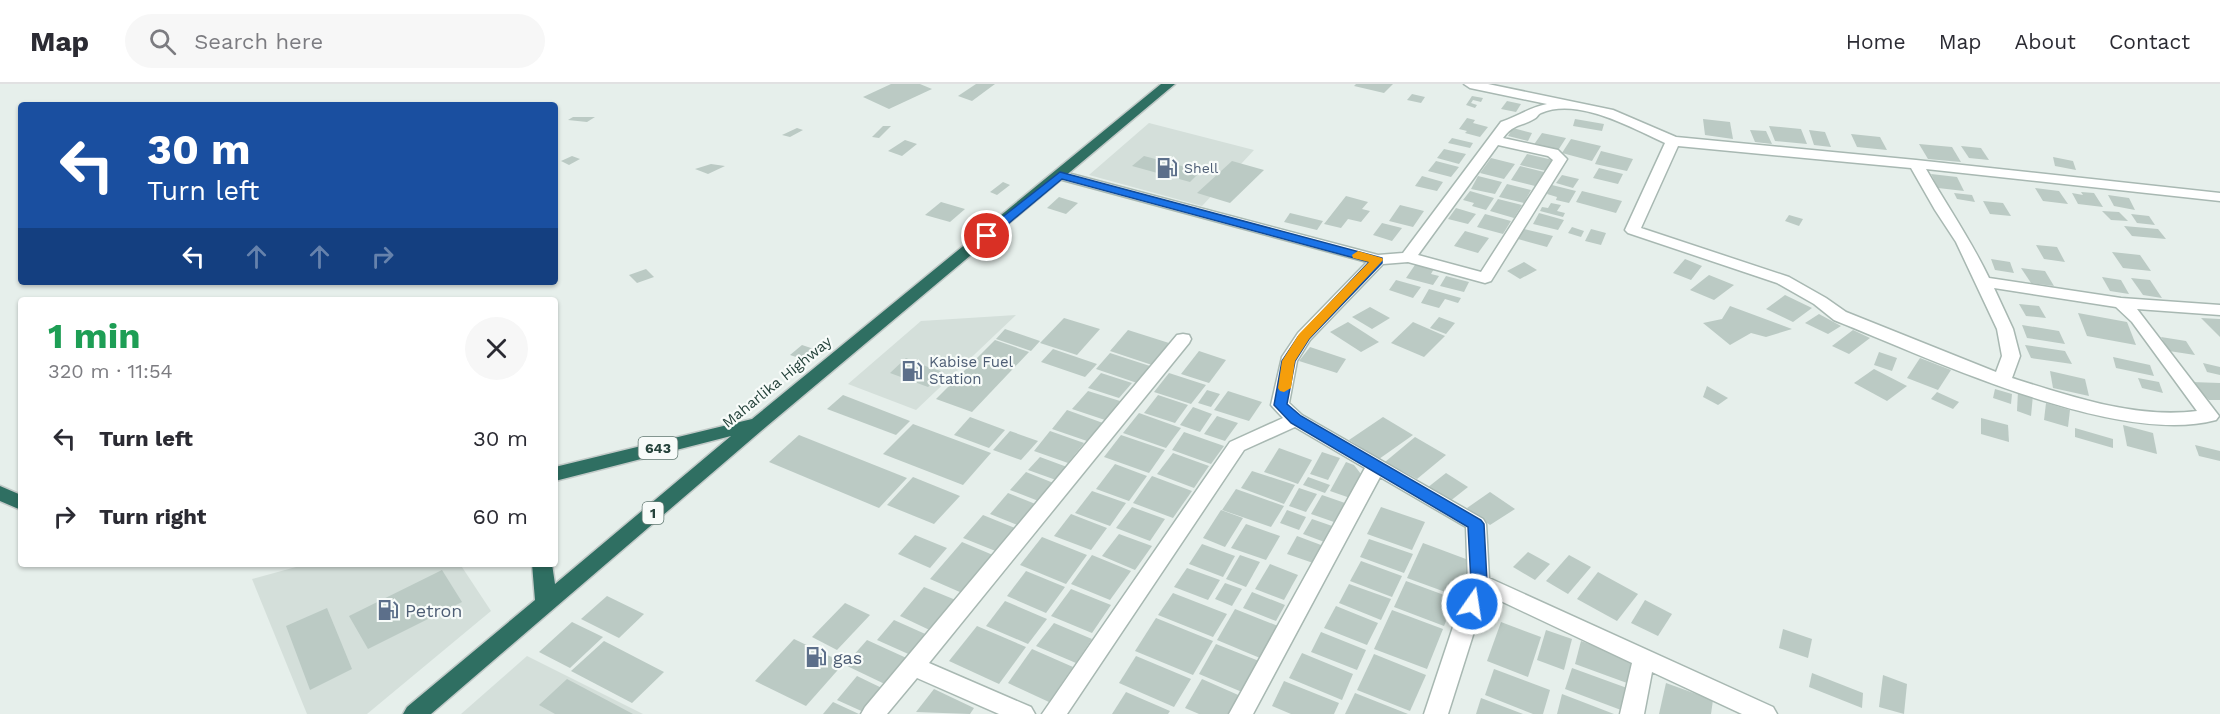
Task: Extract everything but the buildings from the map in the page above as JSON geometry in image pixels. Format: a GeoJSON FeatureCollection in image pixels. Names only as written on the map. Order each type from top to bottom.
{"type":"FeatureCollection","features":[{"type":"Feature","properties":{"kind":"highway","name":"Maharlika Highway"},"geometry":{"type":"LineString","coordinates":[[415,714],[760,422],[1169,84]]}},
{"type":"Feature","properties":{"kind":"highway","name":"643"},"geometry":{"type":"LineString","coordinates":[[558,473],[760,422]]}},
{"type":"Feature","properties":{"kind":"highway"},"geometry":{"type":"LineString","coordinates":[[0,493],[18,502]]}},
{"type":"Feature","properties":{"kind":"highway"},"geometry":{"type":"LineString","coordinates":[[542,567],[546,603]]}},
{"type":"Feature","properties":{"kind":"street"},"geometry":{"type":"LineString","coordinates":[[1470,84],[1608,113],[1673,141],[1916,164],[2220,197]]}},
{"type":"Feature","properties":{"kind":"street"},"geometry":{"type":"LineString","coordinates":[[1408,257],[1506,125],[1514,120],[1530,116],[1536,110],[1568,104]]}},
{"type":"Feature","properties":{"kind":"street"},"geometry":{"type":"LineString","coordinates":[[1060,175],[1377,260],[1408,257],[1485,278],[1560,159],[1554,153],[1495,140]]}},
{"type":"Feature","properties":{"kind":"street"},"geometry":{"type":"LineString","coordinates":[[1673,141],[1633,230],[1783,280],[1820,301],[1840,316],[2002,381],[2057,398],[2108,410],[2170,420],[2215,416]]}},
{"type":"Feature","properties":{"kind":"street"},"geometry":{"type":"LineString","coordinates":[[1916,164],[1942,210],[1964,242],[2004,330],[2010,356],[2002,381]]}},
{"type":"Feature","properties":{"kind":"street"},"geometry":{"type":"LineString","coordinates":[[1377,260],[1304,337],[1288,361],[1280,405],[1296,419],[1476,524],[1479,582],[1436,714]]}},
{"type":"Feature","properties":{"kind":"street"},"geometry":{"type":"LineString","coordinates":[[1984,282],[2121,303],[2220,310]]}},
{"type":"Feature","properties":{"kind":"street"},"geometry":{"type":"LineString","coordinates":[[2121,303],[2138,319],[2150,338],[2215,416]]}},
{"type":"Feature","properties":{"kind":"street"},"geometry":{"type":"LineString","coordinates":[[873,714],[1183,339]]}},
{"type":"Feature","properties":{"kind":"street"},"geometry":{"type":"LineString","coordinates":[[1054,714],[1237,446],[1296,419]]}},
{"type":"Feature","properties":{"kind":"street"},"geometry":{"type":"LineString","coordinates":[[1241,714],[1376,466]]}},
{"type":"Feature","properties":{"kind":"street"},"geometry":{"type":"LineString","coordinates":[[1479,582],[1765,714]]}},
{"type":"Feature","properties":{"kind":"street"},"geometry":{"type":"LineString","coordinates":[[1632,714],[1644,659]]}},
{"type":"Feature","properties":{"kind":"street"},"geometry":{"type":"LineString","coordinates":[[913,666],[1023,714]]}},
{"type":"Feature","properties":{"kind":"shaded area"},"geometry":{"type":"Polygon","coordinates":[[[1149,123],[1254,150],[1202,206],[1089,175],[1149,123]]]}},
{"type":"Feature","properties":{"kind":"shaded area"},"geometry":{"type":"Polygon","coordinates":[[[1016,315],[916,410],[848,384],[921,321],[1016,315]]]}},
{"type":"Feature","properties":{"kind":"shaded area"},"geometry":{"type":"Polygon","coordinates":[[[296,567],[462,567],[491,611],[367,714],[307,714],[252,579],[296,567]]]}},
{"type":"Feature","properties":{"kind":"shaded area"},"geometry":{"type":"Polygon","coordinates":[[[527,656],[643,714],[461,714],[527,656]]]}},
{"type":"Feature","properties":{"kind":"slow traffic"},"geometry":{"type":"LineString","coordinates":[[1284,388],[1288,361],[1304,337],[1377,260],[1358,255]]}},
{"type":"Feature","properties":{"kind":"place","name":"Shell"},"geometry":{"type":"Point","coordinates":[1167,168]}},
{"type":"Feature","properties":{"kind":"place","name":"Kabise Fuel Station"},"geometry":{"type":"Point","coordinates":[912,371]}},
{"type":"Feature","properties":{"kind":"place","name":"Petron"},"geometry":{"type":"Point","coordinates":[388,610]}},
{"type":"Feature","properties":{"kind":"place","name":"gas"},"geometry":{"type":"Point","coordinates":[816,657]}},
{"type":"Feature","properties":{"kind":"route"},"geometry":{"type":"LineString","coordinates":[[987,236],[1060,175],[1377,260],[1304,337],[1288,361],[1280,405],[1296,419],[1476,524],[1479,582],[1472,604]]}}]}
